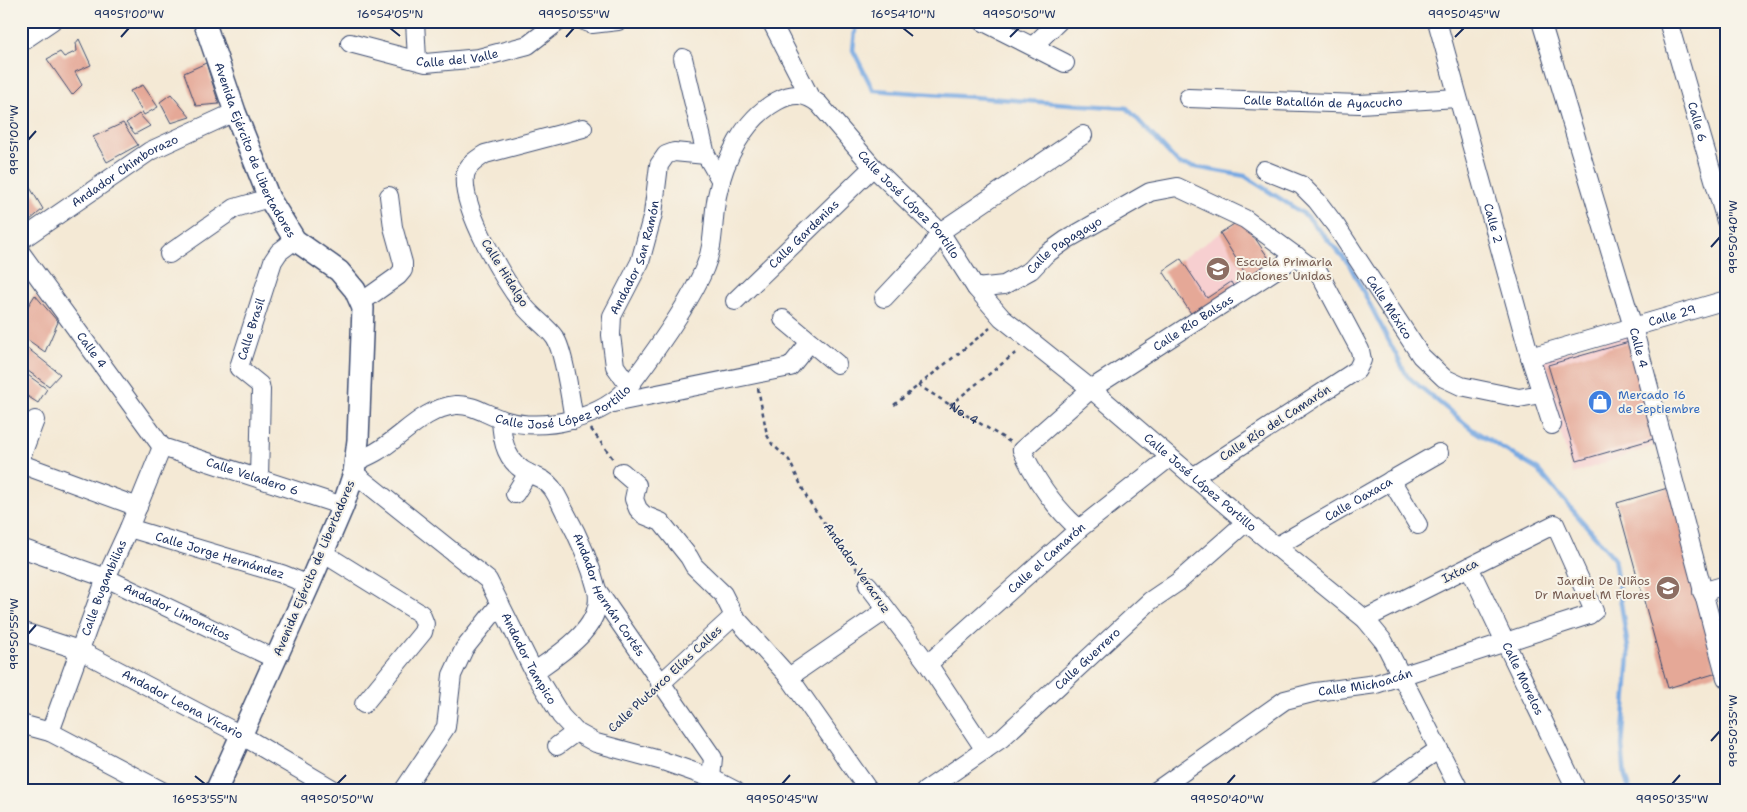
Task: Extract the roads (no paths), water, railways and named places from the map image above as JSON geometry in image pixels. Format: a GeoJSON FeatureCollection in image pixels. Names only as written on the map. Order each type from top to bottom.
{"type":"FeatureCollection","features":[{"type":"Feature","properties":{"kind":"main road","name":"Avenida Ejército de Libertadores"},"geometry":{"type":"LineString","coordinates":[[204,21],[235,112],[269,198],[295,240],[339,271],[354,290],[362,308],[355,468],[343,506],[323,553],[216,791]]}},
{"type":"Feature","properties":{"kind":"street"},"geometry":{"type":"LineString","coordinates":[[21,42],[52,21]]}},
{"type":"Feature","properties":{"kind":"street"},"geometry":{"type":"LineString","coordinates":[[416,21],[416,60]]}},
{"type":"Feature","properties":{"kind":"street","name":"Calle del Valle"},"geometry":{"type":"LineString","coordinates":[[350,43],[426,63],[479,58],[528,45],[559,21]]}},
{"type":"Feature","properties":{"kind":"street"},"geometry":{"type":"LineString","coordinates":[[584,22],[592,24],[618,21]]}},
{"type":"Feature","properties":{"kind":"street"},"geometry":{"type":"LineString","coordinates":[[771,21],[810,97]]}},
{"type":"Feature","properties":{"kind":"street"},"geometry":{"type":"LineString","coordinates":[[982,21],[1065,63]]}},
{"type":"Feature","properties":{"kind":"street"},"geometry":{"type":"LineString","coordinates":[[1033,46],[1059,21]]}},
{"type":"Feature","properties":{"kind":"street","name":"Calle 2"},"geometry":{"type":"LineString","coordinates":[[1437,21],[1530,357],[1552,425]]}},
{"type":"Feature","properties":{"kind":"street","name":"Calle 4"},"geometry":{"type":"LineString","coordinates":[[1541,21],[1633,327],[1726,678]]}},
{"type":"Feature","properties":{"kind":"street","name":"Calle 6"},"geometry":{"type":"LineString","coordinates":[[1668,21],[1726,221]]}},
{"type":"Feature","properties":{"kind":"street"},"geometry":{"type":"LineString","coordinates":[[683,58],[706,155],[721,181]]}},
{"type":"Feature","properties":{"kind":"street","name":"Calle José López Portillo"},"geometry":{"type":"LineString","coordinates":[[355,468],[435,410],[457,405],[481,409],[501,419],[522,424],[579,419],[613,404],[629,386],[693,291],[706,266],[714,238],[716,198],[721,181],[744,130],[756,115],[782,98],[799,94],[810,97],[819,104],[873,167],[940,232],[976,288],[1002,318],[1091,389],[1169,458],[1365,619],[1384,642],[1460,791]]}},
{"type":"Feature","properties":{"kind":"street","name":"Calle Batallón de Ayacucho"},"geometry":{"type":"LineString","coordinates":[[1188,98],[1360,104],[1457,98]]}},
{"type":"Feature","properties":{"kind":"street","name":"Andador Chimborazo"},"geometry":{"type":"LineString","coordinates":[[21,240],[150,151],[235,112]]}},
{"type":"Feature","properties":{"kind":"street","name":"Calle Hidalgo"},"geometry":{"type":"LineString","coordinates":[[579,419],[557,340],[538,318],[525,308],[478,229],[467,194],[465,175],[471,164],[484,154],[583,128]]}},
{"type":"Feature","properties":{"kind":"street"},"geometry":{"type":"LineString","coordinates":[[884,298],[930,250],[940,232],[1083,135]]}},
{"type":"Feature","properties":{"kind":"street","name":"Andador San Ramón"},"geometry":{"type":"LineString","coordinates":[[629,386],[615,366],[611,335],[612,316],[640,262],[650,230],[659,165],[666,154],[674,152],[706,155]]}},
{"type":"Feature","properties":{"kind":"street","name":"Calle Gardenias"},"geometry":{"type":"LineString","coordinates":[[735,301],[873,167]]}},
{"type":"Feature","properties":{"kind":"street","name":"Calle México"},"geometry":{"type":"LineString","coordinates":[[1264,170],[1301,185],[1317,201],[1336,226],[1421,356],[1444,378],[1461,386],[1520,398],[1541,394]]}},
{"type":"Feature","properties":{"kind":"street","name":"Calle Papagayo"},"geometry":{"type":"LineString","coordinates":[[976,288],[1004,285],[1031,270],[1045,255],[1066,240],[1150,192],[1177,187],[1245,219],[1319,273],[1360,350],[1362,360],[1357,370]]}},
{"type":"Feature","properties":{"kind":"street"},"geometry":{"type":"LineString","coordinates":[[360,303],[398,276],[403,270],[403,263],[393,227],[390,196]]}},
{"type":"Feature","properties":{"kind":"street"},"geometry":{"type":"LineString","coordinates":[[169,254],[235,208],[269,198]]}},
{"type":"Feature","properties":{"kind":"street","name":"Calle Brasil"},"geometry":{"type":"LineString","coordinates":[[259,478],[261,390],[260,385],[239,368],[273,261],[279,252],[295,240]]}},
{"type":"Feature","properties":{"kind":"street","name":"Calle Río Balsas"},"geometry":{"type":"LineString","coordinates":[[1091,389],[1297,256]]}},
{"type":"Feature","properties":{"kind":"street","name":"Calle 4"},"geometry":{"type":"LineString","coordinates":[[23,260],[162,447]]}},
{"type":"Feature","properties":{"kind":"street","name":"Calle 29"},"geometry":{"type":"LineString","coordinates":[[1530,357],[1726,300]]}},
{"type":"Feature","properties":{"kind":"street"},"geometry":{"type":"LineString","coordinates":[[783,319],[837,364]]}},
{"type":"Feature","properties":{"kind":"street"},"geometry":{"type":"LineString","coordinates":[[613,404],[790,367],[810,342]]}},
{"type":"Feature","properties":{"kind":"street","name":"Calle Río del Camarón"},"geometry":{"type":"LineString","coordinates":[[1193,477],[1357,370]]}},
{"type":"Feature","properties":{"kind":"street"},"geometry":{"type":"LineString","coordinates":[[1079,529],[1052,500],[1033,474],[1022,450],[1091,389]]}},
{"type":"Feature","properties":{"kind":"street","name":"Andador Hernán Cortés"},"geometry":{"type":"LineString","coordinates":[[501,419],[502,439],[508,456],[528,473],[543,478],[553,489],[579,538],[592,570],[597,590],[660,684],[713,758],[711,778]]}},
{"type":"Feature","properties":{"kind":"street"},"geometry":{"type":"LineString","coordinates":[[21,457],[36,420]]}},
{"type":"Feature","properties":{"kind":"street","name":"Calle Veladero 6"},"geometry":{"type":"LineString","coordinates":[[162,447],[343,506]]}},
{"type":"Feature","properties":{"kind":"street","name":"Calle Bugambilias"},"geometry":{"type":"LineString","coordinates":[[50,732],[106,578],[138,507],[162,447]]}},
{"type":"Feature","properties":{"kind":"street","name":"Calle Oaxaca"},"geometry":{"type":"LineString","coordinates":[[1277,546],[1439,453]]}},
{"type":"Feature","properties":{"kind":"street","name":"Calle el Camarón"},"geometry":{"type":"LineString","coordinates":[[928,664],[1079,529],[1169,458]]}},
{"type":"Feature","properties":{"kind":"street"},"geometry":{"type":"LineString","coordinates":[[21,464],[138,507]]}},
{"type":"Feature","properties":{"kind":"street","name":"Andador Tampico"},"geometry":{"type":"LineString","coordinates":[[355,468],[488,580],[534,672],[561,716],[576,732],[596,743],[663,761],[711,778],[736,791]]}},
{"type":"Feature","properties":{"kind":"street"},"geometry":{"type":"LineString","coordinates":[[622,472],[638,485],[634,499],[638,510],[644,515],[661,522],[689,556],[694,566],[723,594],[734,616],[789,677],[869,791]]}},
{"type":"Feature","properties":{"kind":"street"},"geometry":{"type":"LineString","coordinates":[[515,494],[528,473]]}},
{"type":"Feature","properties":{"kind":"street"},"geometry":{"type":"LineString","coordinates":[[1391,480],[1418,525]]}},
{"type":"Feature","properties":{"kind":"street","name":"Calle Guerrero"},"geometry":{"type":"LineString","coordinates":[[925,791],[1002,738],[1150,602],[1178,582],[1246,522]]}},
{"type":"Feature","properties":{"kind":"street","name":"Ixtaca"},"geometry":{"type":"LineString","coordinates":[[1365,619],[1555,524],[1594,611]]}},
{"type":"Feature","properties":{"kind":"street","name":"Calle Jorge Hernández"},"geometry":{"type":"LineString","coordinates":[[129,528],[282,574],[309,584]]}},
{"type":"Feature","properties":{"kind":"street","name":"Andador Limoncitos"},"geometry":{"type":"LineString","coordinates":[[21,548],[106,578],[275,660]]}},
{"type":"Feature","properties":{"kind":"street"},"geometry":{"type":"LineString","coordinates":[[323,553],[422,614],[425,624],[423,632],[364,704]]}},
{"type":"Feature","properties":{"kind":"street","name":"Calle Morelos"},"geometry":{"type":"LineString","coordinates":[[1469,567],[1507,642],[1577,791]]}},
{"type":"Feature","properties":{"kind":"street","name":"Andador Veracruz"},"geometry":{"type":"LineString","coordinates":[[868,585],[928,664],[985,750]]}},
{"type":"Feature","properties":{"kind":"street"},"geometry":{"type":"LineString","coordinates":[[1702,592],[1726,585]]}},
{"type":"Feature","properties":{"kind":"street"},"geometry":{"type":"LineString","coordinates":[[534,672],[567,648],[584,631],[597,612],[597,590]]}},
{"type":"Feature","properties":{"kind":"street"},"geometry":{"type":"LineString","coordinates":[[403,791],[446,727],[452,674],[464,649],[500,604]]}},
{"type":"Feature","properties":{"kind":"street"},"geometry":{"type":"LineString","coordinates":[[789,677],[886,610]]}},
{"type":"Feature","properties":{"kind":"street","name":"Calle Michoacán"},"geometry":{"type":"LineString","coordinates":[[1156,791],[1285,700],[1316,692],[1376,684],[1589,615],[1594,611]]}},
{"type":"Feature","properties":{"kind":"street","name":"Calle Plutarco Elías Calles"},"geometry":{"type":"LineString","coordinates":[[660,684],[734,616]]}},
{"type":"Feature","properties":{"kind":"street","name":"Andador Leona Vicario"},"geometry":{"type":"LineString","coordinates":[[21,631],[79,650],[240,735],[336,791]]}},
{"type":"Feature","properties":{"kind":"street"},"geometry":{"type":"LineString","coordinates":[[21,724],[50,732],[162,791]]}},
{"type":"Feature","properties":{"kind":"street"},"geometry":{"type":"LineString","coordinates":[[557,746],[576,732]]}},
{"type":"Feature","properties":{"kind":"street"},"geometry":{"type":"LineString","coordinates":[[1382,790],[1438,749]]}},
{"type":"Feature","properties":{"kind":"waterway"},"geometry":{"type":"LineString","coordinates":[[856,21],[853,50],[873,90],[1127,108],[1179,164],[1245,176],[1307,216],[1349,264],[1407,376],[1473,430],[1538,470],[1614,558],[1629,655],[1622,746],[1625,776],[1630,791]]}},
{"type":"Feature","properties":{"kind":"place","name":"Escuela Primaria Naciones Unidas"},"geometry":{"type":"Point","coordinates":[1218,269]}},
{"type":"Feature","properties":{"kind":"place","name":"Mercado 16 de Septiembre"},"geometry":{"type":"Point","coordinates":[1600,402]}},
{"type":"Feature","properties":{"kind":"place","name":"Jardin De Niños Dr Manuel M Flores"},"geometry":{"type":"Point","coordinates":[1668,588]}}]}
